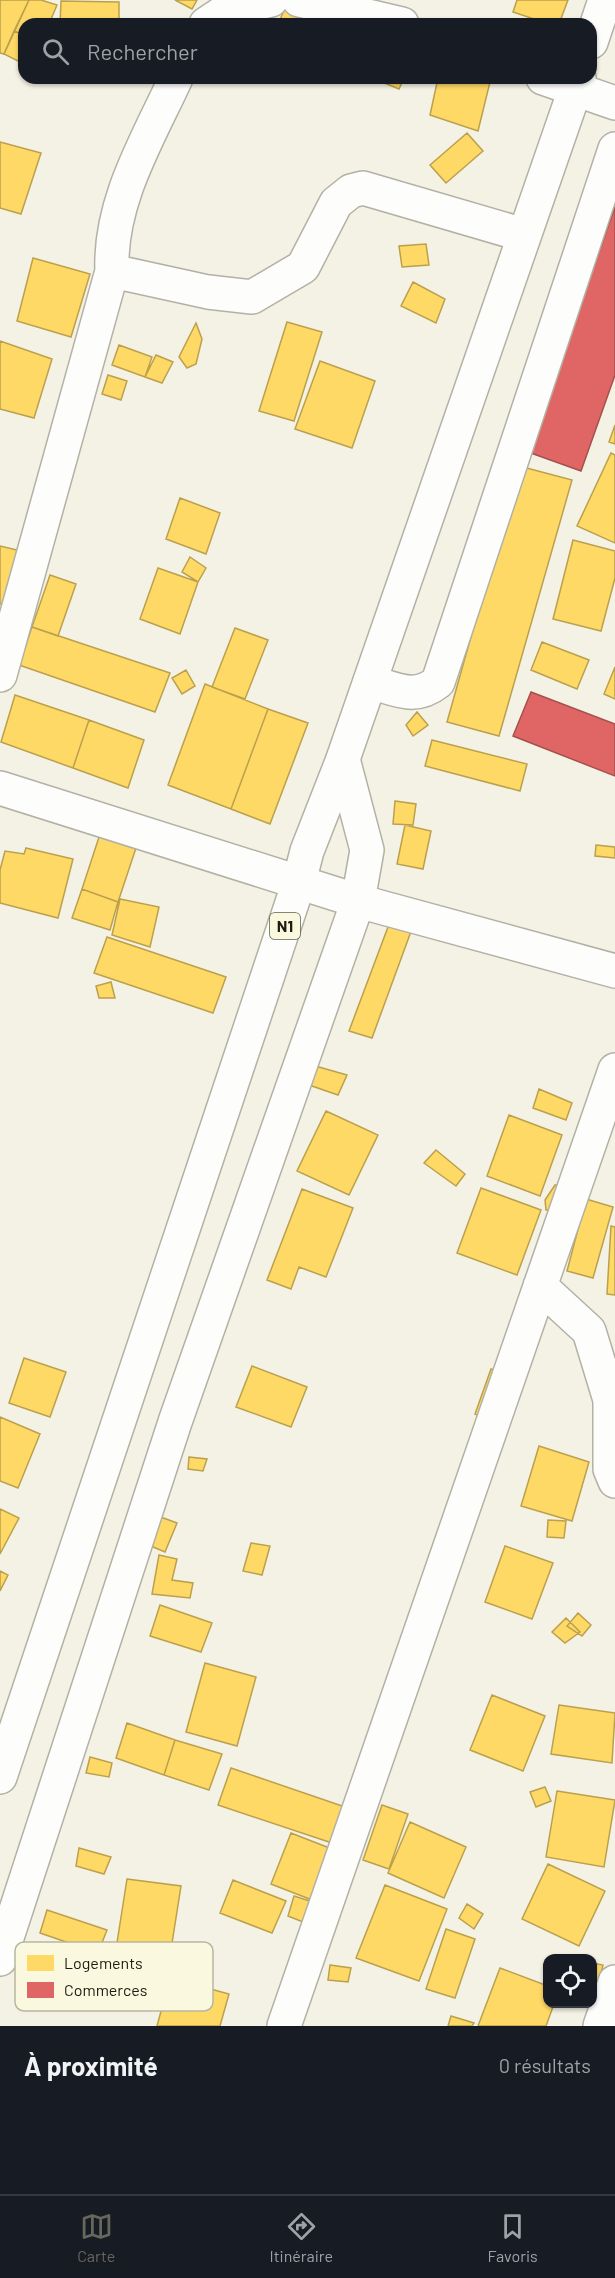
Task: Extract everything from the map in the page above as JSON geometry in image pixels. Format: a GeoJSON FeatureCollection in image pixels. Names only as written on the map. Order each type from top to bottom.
{"type":"FeatureCollection","features":[{"type":"Feature","properties":{"kind":"main road"},"geometry":{"type":"LineString","coordinates":[[206,18],[214,0]]}},
{"type":"Feature","properties":{"kind":"main road"},"geometry":{"type":"LineString","coordinates":[[214,18],[224,12],[271,0]]}},
{"type":"Feature","properties":{"kind":"main road"},"geometry":{"type":"LineString","coordinates":[[299,0],[376,18]]}},
{"type":"Feature","properties":{"kind":"main road"},"geometry":{"type":"LineString","coordinates":[[412,0],[410,4],[415,18]]}},
{"type":"Feature","properties":{"kind":"main road"},"geometry":{"type":"LineString","coordinates":[[597,24],[605,0]]}},
{"type":"Feature","properties":{"kind":"main road"},"geometry":{"type":"LineString","coordinates":[[0,675],[112,271],[111,246],[127,183],[173,84]]}},
{"type":"Feature","properties":{"kind":"main road"},"geometry":{"type":"LineString","coordinates":[[577,84],[615,103]]}},
{"type":"Feature","properties":{"kind":"main road","name":"N1"},"geometry":{"type":"LineString","coordinates":[[0,1777],[299,882],[307,851],[343,759],[577,84]]}},
{"type":"Feature","properties":{"kind":"main road"},"geometry":{"type":"LineString","coordinates":[[370,682],[415,694],[427,691],[438,682],[615,148]]}},
{"type":"Feature","properties":{"kind":"main road"},"geometry":{"type":"LineString","coordinates":[[112,271],[208,292],[252,297],[303,267],[336,203],[351,191],[363,188],[524,235]]}},
{"type":"Feature","properties":{"kind":"main road"},"geometry":{"type":"LineString","coordinates":[[0,1959],[175,1422],[358,901],[367,850],[343,759]]}},
{"type":"Feature","properties":{"kind":"main road"},"geometry":{"type":"LineString","coordinates":[[0,788],[358,901],[615,971]]}},
{"type":"Feature","properties":{"kind":"main road"},"geometry":{"type":"LineString","coordinates":[[284,2026],[615,1070]]}},
{"type":"Feature","properties":{"kind":"main road"},"geometry":{"type":"LineString","coordinates":[[540,1286],[589,1331],[610,1400],[610,1469],[615,1481]]}},
{"type":"Feature","properties":{"kind":"main road"},"geometry":{"type":"LineString","coordinates":[[600,2026],[615,1982]]}},
{"type":"Feature","properties":{"kind":"building: Logements"},"geometry":{"type":"Polygon","coordinates":[[[0,0],[29,0],[21,18],[18,18],[18,24],[4,54],[0,53],[0,0]]]}},
{"type":"Feature","properties":{"kind":"building: Logements"},"geometry":{"type":"Polygon","coordinates":[[[29,0],[41,0],[57,5],[52,18],[20,18],[29,0]]]}},
{"type":"Feature","properties":{"kind":"building: Logements"},"geometry":{"type":"Polygon","coordinates":[[[175,0],[197,0],[192,9],[175,0]]]}},
{"type":"Feature","properties":{"kind":"building: Logements"},"geometry":{"type":"Polygon","coordinates":[[[517,0],[568,0],[561,18],[531,18],[513,12],[517,0]]]}},
{"type":"Feature","properties":{"kind":"building: Logements"},"geometry":{"type":"Polygon","coordinates":[[[61,1],[119,2],[119,18],[60,18],[61,1]]]}},
{"type":"Feature","properties":{"kind":"building: Logements"},"geometry":{"type":"Polygon","coordinates":[[[287,4],[318,18],[281,18],[287,4]]]}},
{"type":"Feature","properties":{"kind":"building: Logements"},"geometry":{"type":"Polygon","coordinates":[[[14,31],[18,33],[18,61],[4,54],[14,31]]]}},
{"type":"Feature","properties":{"kind":"building: Logements"},"geometry":{"type":"Polygon","coordinates":[[[387,84],[401,84],[399,89],[387,84]]]}},
{"type":"Feature","properties":{"kind":"building: Logements"},"geometry":{"type":"Polygon","coordinates":[[[437,84],[490,84],[478,131],[430,115],[437,84]]]}},
{"type":"Feature","properties":{"kind":"building: Logements"},"geometry":{"type":"Polygon","coordinates":[[[467,133],[483,151],[446,183],[430,165],[467,133]]]}},
{"type":"Feature","properties":{"kind":"building: Logements"},"geometry":{"type":"Polygon","coordinates":[[[0,142],[41,153],[21,214],[0,208],[0,142]]]}},
{"type":"Feature","properties":{"kind":"building: Logements"},"geometry":{"type":"Polygon","coordinates":[[[426,244],[429,265],[402,267],[399,246],[426,244]]]}},
{"type":"Feature","properties":{"kind":"building: Logements"},"geometry":{"type":"Polygon","coordinates":[[[33,258],[90,274],[71,337],[17,321],[33,258]]]}},
{"type":"Feature","properties":{"kind":"building: Logements"},"geometry":{"type":"Polygon","coordinates":[[[413,282],[445,299],[436,323],[401,306],[413,282]]]}},
{"type":"Feature","properties":{"kind":"building: Logements"},"geometry":{"type":"Polygon","coordinates":[[[287,322],[322,332],[294,421],[259,411],[287,322]]]}},
{"type":"Feature","properties":{"kind":"building: Logements"},"geometry":{"type":"Polygon","coordinates":[[[196,323],[202,339],[196,364],[187,368],[179,357],[196,323]]]}},
{"type":"Feature","properties":{"kind":"building: Logements"},"geometry":{"type":"Polygon","coordinates":[[[0,341],[52,359],[34,418],[0,409],[0,341]]]}},
{"type":"Feature","properties":{"kind":"building: Logements"},"geometry":{"type":"Polygon","coordinates":[[[119,345],[152,357],[145,377],[112,365],[119,345]]]}},
{"type":"Feature","properties":{"kind":"building: Logements"},"geometry":{"type":"Polygon","coordinates":[[[156,355],[173,362],[162,383],[145,377],[156,355]]]}},
{"type":"Feature","properties":{"kind":"building: Logements"},"geometry":{"type":"Polygon","coordinates":[[[320,361],[375,381],[352,448],[295,429],[320,361]]]}},
{"type":"Feature","properties":{"kind":"building: Logements"},"geometry":{"type":"Polygon","coordinates":[[[108,375],[127,381],[121,400],[102,394],[108,375]]]}},
{"type":"Feature","properties":{"kind":"building: Logements"},"geometry":{"type":"Polygon","coordinates":[[[615,425],[615,444],[609,442],[615,425]]]}},
{"type":"Feature","properties":{"kind":"building: Logements"},"geometry":{"type":"Polygon","coordinates":[[[611,453],[615,455],[615,543],[577,526],[611,453]]]}},
{"type":"Feature","properties":{"kind":"building: Logements"},"geometry":{"type":"Polygon","coordinates":[[[519,466],[572,480],[499,736],[447,722],[519,466]]]}},
{"type":"Feature","properties":{"kind":"building: Logements"},"geometry":{"type":"Polygon","coordinates":[[[180,498],[220,513],[206,554],[166,539],[180,498]]]}},
{"type":"Feature","properties":{"kind":"building: Logements"},"geometry":{"type":"Polygon","coordinates":[[[573,540],[615,551],[615,578],[601,631],[553,619],[573,540]]]}},
{"type":"Feature","properties":{"kind":"building: Logements"},"geometry":{"type":"Polygon","coordinates":[[[0,546],[17,550],[4,605],[0,604],[0,546]]]}},
{"type":"Feature","properties":{"kind":"building: Logements"},"geometry":{"type":"Polygon","coordinates":[[[190,557],[206,568],[198,582],[182,572],[190,557]]]}},
{"type":"Feature","properties":{"kind":"building: Logements"},"geometry":{"type":"Polygon","coordinates":[[[158,568],[198,582],[180,634],[140,619],[158,568]]]}},
{"type":"Feature","properties":{"kind":"building: Logements"},"geometry":{"type":"Polygon","coordinates":[[[50,575],[76,584],[58,636],[32,627],[50,575]]]}},
{"type":"Feature","properties":{"kind":"building: Logements"},"geometry":{"type":"Polygon","coordinates":[[[32,627],[170,673],[155,712],[19,665],[32,627]]]}},
{"type":"Feature","properties":{"kind":"building: Logements"},"geometry":{"type":"Polygon","coordinates":[[[235,628],[268,640],[245,699],[212,687],[235,628]]]}},
{"type":"Feature","properties":{"kind":"building: Logements"},"geometry":{"type":"Polygon","coordinates":[[[542,642],[589,660],[577,689],[531,670],[542,642]]]}},
{"type":"Feature","properties":{"kind":"building: Logements"},"geometry":{"type":"Polygon","coordinates":[[[615,667],[615,699],[604,694],[615,667]]]}},
{"type":"Feature","properties":{"kind":"building: Logements"},"geometry":{"type":"Polygon","coordinates":[[[186,670],[195,686],[182,694],[172,678],[186,670]]]}},
{"type":"Feature","properties":{"kind":"building: Logements"},"geometry":{"type":"Polygon","coordinates":[[[205,684],[268,709],[231,809],[168,785],[205,684]]]}},
{"type":"Feature","properties":{"kind":"building: Logements"},"geometry":{"type":"Polygon","coordinates":[[[15,695],[89,720],[73,768],[1,742],[15,695]]]}},
{"type":"Feature","properties":{"kind":"building: Logements"},"geometry":{"type":"Polygon","coordinates":[[[268,709],[308,723],[270,824],[231,809],[268,709]]]}},
{"type":"Feature","properties":{"kind":"building: Logements"},"geometry":{"type":"Polygon","coordinates":[[[417,712],[428,725],[413,736],[406,725],[417,712]]]}},
{"type":"Feature","properties":{"kind":"building: Logements"},"geometry":{"type":"Polygon","coordinates":[[[89,720],[144,740],[128,788],[73,768],[89,720]]]}},
{"type":"Feature","properties":{"kind":"building: Logements"},"geometry":{"type":"Polygon","coordinates":[[[432,740],[527,764],[520,791],[425,766],[432,740]]]}},
{"type":"Feature","properties":{"kind":"building: Logements"},"geometry":{"type":"Polygon","coordinates":[[[395,801],[416,804],[413,825],[393,824],[395,801]]]}},
{"type":"Feature","properties":{"kind":"building: Logements"},"geometry":{"type":"Polygon","coordinates":[[[405,825],[431,831],[423,869],[397,864],[405,825]]]}},
{"type":"Feature","properties":{"kind":"building: Logements"},"geometry":{"type":"Polygon","coordinates":[[[102,828],[138,842],[118,902],[82,889],[102,828]]]}},
{"type":"Feature","properties":{"kind":"building: Logements"},"geometry":{"type":"Polygon","coordinates":[[[596,845],[615,847],[615,858],[595,856],[596,845]]]}},
{"type":"Feature","properties":{"kind":"building: Logements"},"geometry":{"type":"Polygon","coordinates":[[[26,848],[73,859],[58,918],[0,903],[0,870],[5,851],[24,854],[26,848]]]}},
{"type":"Feature","properties":{"kind":"building: Logements"},"geometry":{"type":"Polygon","coordinates":[[[82,889],[118,902],[110,930],[72,918],[82,889]]]}},
{"type":"Feature","properties":{"kind":"building: Logements"},"geometry":{"type":"Polygon","coordinates":[[[120,899],[159,907],[150,947],[112,935],[120,899]]]}},
{"type":"Feature","properties":{"kind":"building: Logements"},"geometry":{"type":"Polygon","coordinates":[[[391,919],[413,926],[372,1038],[349,1031],[391,919]]]}},
{"type":"Feature","properties":{"kind":"building: Logements"},"geometry":{"type":"Polygon","coordinates":[[[107,937],[226,977],[213,1013],[94,973],[107,937]]]}},
{"type":"Feature","properties":{"kind":"building: Logements"},"geometry":{"type":"Polygon","coordinates":[[[111,982],[115,998],[99,998],[96,986],[111,982]]]}},
{"type":"Feature","properties":{"kind":"building: Logements"},"geometry":{"type":"Polygon","coordinates":[[[312,1065],[347,1075],[338,1095],[306,1084],[312,1065]]]}},
{"type":"Feature","properties":{"kind":"building: Logements"},"geometry":{"type":"Polygon","coordinates":[[[539,1089],[572,1103],[566,1120],[533,1108],[539,1089]]]}},
{"type":"Feature","properties":{"kind":"building: Logements"},"geometry":{"type":"Polygon","coordinates":[[[326,1111],[378,1135],[349,1195],[297,1171],[326,1111]]]}},
{"type":"Feature","properties":{"kind":"building: Logements"},"geometry":{"type":"Polygon","coordinates":[[[509,1115],[562,1135],[540,1196],[487,1176],[509,1115]]]}},
{"type":"Feature","properties":{"kind":"building: Logements"},"geometry":{"type":"Polygon","coordinates":[[[436,1150],[465,1174],[456,1186],[424,1163],[436,1150]]]}},
{"type":"Feature","properties":{"kind":"building: Logements"},"geometry":{"type":"Polygon","coordinates":[[[563,1184],[562,1210],[546,1210],[545,1200],[555,1185],[563,1184]]]}},
{"type":"Feature","properties":{"kind":"building: Logements"},"geometry":{"type":"Polygon","coordinates":[[[481,1188],[541,1210],[517,1275],[457,1253],[481,1188]]]}},
{"type":"Feature","properties":{"kind":"building: Logements"},"geometry":{"type":"Polygon","coordinates":[[[302,1189],[353,1208],[326,1277],[299,1267],[291,1289],[267,1280],[302,1189]]]}},
{"type":"Feature","properties":{"kind":"building: Logements"},"geometry":{"type":"Polygon","coordinates":[[[586,1199],[613,1207],[593,1278],[567,1271],[586,1199]]]}},
{"type":"Feature","properties":{"kind":"building: Logements"},"geometry":{"type":"Polygon","coordinates":[[[611,1226],[615,1227],[615,1295],[607,1294],[611,1226]]]}},
{"type":"Feature","properties":{"kind":"building: Logements"},"geometry":{"type":"Polygon","coordinates":[[[24,1358],[66,1372],[50,1417],[9,1403],[24,1358]]]}},
{"type":"Feature","properties":{"kind":"building: Logements"},"geometry":{"type":"Polygon","coordinates":[[[252,1366],[307,1387],[291,1427],[236,1407],[252,1366]]]}},
{"type":"Feature","properties":{"kind":"building: Logements"},"geometry":{"type":"Polygon","coordinates":[[[491,1369],[506,1373],[492,1421],[475,1414],[491,1369]]]}},
{"type":"Feature","properties":{"kind":"building: Logements"},"geometry":{"type":"Polygon","coordinates":[[[0,1417],[40,1434],[18,1488],[0,1481],[0,1417]]]}},
{"type":"Feature","properties":{"kind":"building: Logements"},"geometry":{"type":"Polygon","coordinates":[[[539,1446],[589,1462],[572,1521],[521,1506],[539,1446]]]}},
{"type":"Feature","properties":{"kind":"building: Logements"},"geometry":{"type":"Polygon","coordinates":[[[189,1457],[207,1459],[203,1471],[188,1469],[189,1457]]]}},
{"type":"Feature","properties":{"kind":"building: Logements"},"geometry":{"type":"Polygon","coordinates":[[[0,1509],[19,1518],[0,1554],[0,1509]]]}},
{"type":"Feature","properties":{"kind":"building: Logements"},"geometry":{"type":"Polygon","coordinates":[[[158,1516],[177,1523],[165,1552],[146,1544],[158,1516]]]}},
{"type":"Feature","properties":{"kind":"building: Logements"},"geometry":{"type":"Polygon","coordinates":[[[548,1520],[566,1521],[564,1538],[547,1537],[548,1520]]]}},
{"type":"Feature","properties":{"kind":"building: Logements"},"geometry":{"type":"Polygon","coordinates":[[[251,1543],[270,1546],[262,1575],[243,1571],[251,1543]]]}},
{"type":"Feature","properties":{"kind":"building: Logements"},"geometry":{"type":"Polygon","coordinates":[[[505,1546],[553,1563],[532,1619],[485,1602],[505,1546]]]}},
{"type":"Feature","properties":{"kind":"building: Logements"},"geometry":{"type":"Polygon","coordinates":[[[159,1555],[177,1559],[172,1580],[193,1583],[190,1598],[152,1594],[159,1555]]]}},
{"type":"Feature","properties":{"kind":"building: Logements"},"geometry":{"type":"Polygon","coordinates":[[[0,1571],[8,1575],[0,1591],[0,1571]]]}},
{"type":"Feature","properties":{"kind":"building: Logements"},"geometry":{"type":"Polygon","coordinates":[[[160,1605],[212,1623],[201,1652],[150,1636],[160,1605]]]}},
{"type":"Feature","properties":{"kind":"building: Logements"},"geometry":{"type":"Polygon","coordinates":[[[578,1613],[591,1625],[582,1636],[567,1626],[578,1613]]]}},
{"type":"Feature","properties":{"kind":"building: Logements"},"geometry":{"type":"Polygon","coordinates":[[[566,1618],[580,1632],[565,1643],[552,1632],[566,1618]]]}},
{"type":"Feature","properties":{"kind":"building: Logements"},"geometry":{"type":"Polygon","coordinates":[[[205,1663],[256,1677],[237,1746],[186,1732],[205,1663]]]}},
{"type":"Feature","properties":{"kind":"building: Logements"},"geometry":{"type":"Polygon","coordinates":[[[492,1695],[545,1716],[523,1771],[470,1750],[492,1695]]]}},
{"type":"Feature","properties":{"kind":"building: Logements"},"geometry":{"type":"Polygon","coordinates":[[[559,1705],[615,1713],[612,1763],[551,1754],[559,1705]]]}},
{"type":"Feature","properties":{"kind":"building: Logements"},"geometry":{"type":"Polygon","coordinates":[[[127,1723],[175,1740],[164,1775],[116,1758],[127,1723]]]}},
{"type":"Feature","properties":{"kind":"building: Logements"},"geometry":{"type":"Polygon","coordinates":[[[175,1740],[222,1754],[209,1790],[164,1775],[175,1740]]]}},
{"type":"Feature","properties":{"kind":"building: Logements"},"geometry":{"type":"Polygon","coordinates":[[[90,1757],[112,1763],[109,1777],[86,1773],[90,1757]]]}},
{"type":"Feature","properties":{"kind":"building: Logements"},"geometry":{"type":"Polygon","coordinates":[[[231,1768],[348,1808],[335,1844],[218,1805],[231,1768]]]}},
{"type":"Feature","properties":{"kind":"building: Logements"},"geometry":{"type":"Polygon","coordinates":[[[545,1787],[551,1801],[536,1807],[530,1792],[545,1787]]]}},
{"type":"Feature","properties":{"kind":"building: Logements"},"geometry":{"type":"Polygon","coordinates":[[[557,1791],[615,1800],[604,1867],[546,1857],[557,1791]]]}},
{"type":"Feature","properties":{"kind":"building: Logements"},"geometry":{"type":"Polygon","coordinates":[[[382,1805],[408,1814],[389,1869],[363,1860],[382,1805]]]}},
{"type":"Feature","properties":{"kind":"building: Logements"},"geometry":{"type":"Polygon","coordinates":[[[410,1822],[466,1847],[444,1898],[388,1873],[410,1822]]]}},
{"type":"Feature","properties":{"kind":"building: Logements"},"geometry":{"type":"Polygon","coordinates":[[[291,1833],[332,1849],[312,1900],[271,1884],[291,1833]]]}},
{"type":"Feature","properties":{"kind":"building: Logements"},"geometry":{"type":"Polygon","coordinates":[[[79,1848],[111,1857],[104,1874],[76,1866],[79,1848]]]}},
{"type":"Feature","properties":{"kind":"building: Logements"},"geometry":{"type":"Polygon","coordinates":[[[548,1864],[605,1891],[579,1946],[522,1919],[548,1864]]]}},
{"type":"Feature","properties":{"kind":"building: Logements"},"geometry":{"type":"Polygon","coordinates":[[[127,1879],[181,1886],[172,1942],[117,1942],[127,1879]]]}},
{"type":"Feature","properties":{"kind":"building: Logements"},"geometry":{"type":"Polygon","coordinates":[[[233,1880],[286,1901],[272,1933],[220,1913],[233,1880]]]}},
{"type":"Feature","properties":{"kind":"building: Logements"},"geometry":{"type":"Polygon","coordinates":[[[385,1885],[447,1909],[419,1981],[356,1958],[385,1885]]]}},
{"type":"Feature","properties":{"kind":"building: Logements"},"geometry":{"type":"Polygon","coordinates":[[[294,1896],[313,1902],[308,1924],[288,1916],[294,1896]]]}},
{"type":"Feature","properties":{"kind":"building: Logements"},"geometry":{"type":"Polygon","coordinates":[[[467,1904],[483,1914],[474,1929],[459,1918],[467,1904]]]}},
{"type":"Feature","properties":{"kind":"building: Logements"},"geometry":{"type":"Polygon","coordinates":[[[47,1910],[107,1930],[102,1942],[66,1942],[40,1933],[47,1910]]]}},
{"type":"Feature","properties":{"kind":"building: Logements"},"geometry":{"type":"Polygon","coordinates":[[[446,1929],[475,1939],[455,1998],[426,1989],[446,1929]]]}},
{"type":"Feature","properties":{"kind":"building: Logements"},"geometry":{"type":"Polygon","coordinates":[[[597,1964],[603,1965],[597,1990],[597,1964]]]}},
{"type":"Feature","properties":{"kind":"building: Logements"},"geometry":{"type":"Polygon","coordinates":[[[330,1965],[351,1968],[348,1982],[328,1980],[330,1965]]]}},
{"type":"Feature","properties":{"kind":"building: Logements"},"geometry":{"type":"Polygon","coordinates":[[[500,1968],[543,1984],[543,2008],[553,2008],[546,2026],[478,2026],[500,1968]]]}},
{"type":"Feature","properties":{"kind":"building: Logements"},"geometry":{"type":"Polygon","coordinates":[[[213,1990],[229,1994],[220,2026],[157,2026],[161,2011],[213,2011],[213,1990]]]}},
{"type":"Feature","properties":{"kind":"building: Logements"},"geometry":{"type":"Polygon","coordinates":[[[451,2016],[474,2023],[472,2026],[448,2026],[451,2016]]]}},
{"type":"Feature","properties":{"kind":"building: Commerces"},"geometry":{"type":"Polygon","coordinates":[[[615,207],[615,375],[581,471],[528,452],[615,207]]]}},
{"type":"Feature","properties":{"kind":"building: Commerces"},"geometry":{"type":"Polygon","coordinates":[[[531,692],[615,724],[615,776],[513,736],[531,692]]]}}]}
